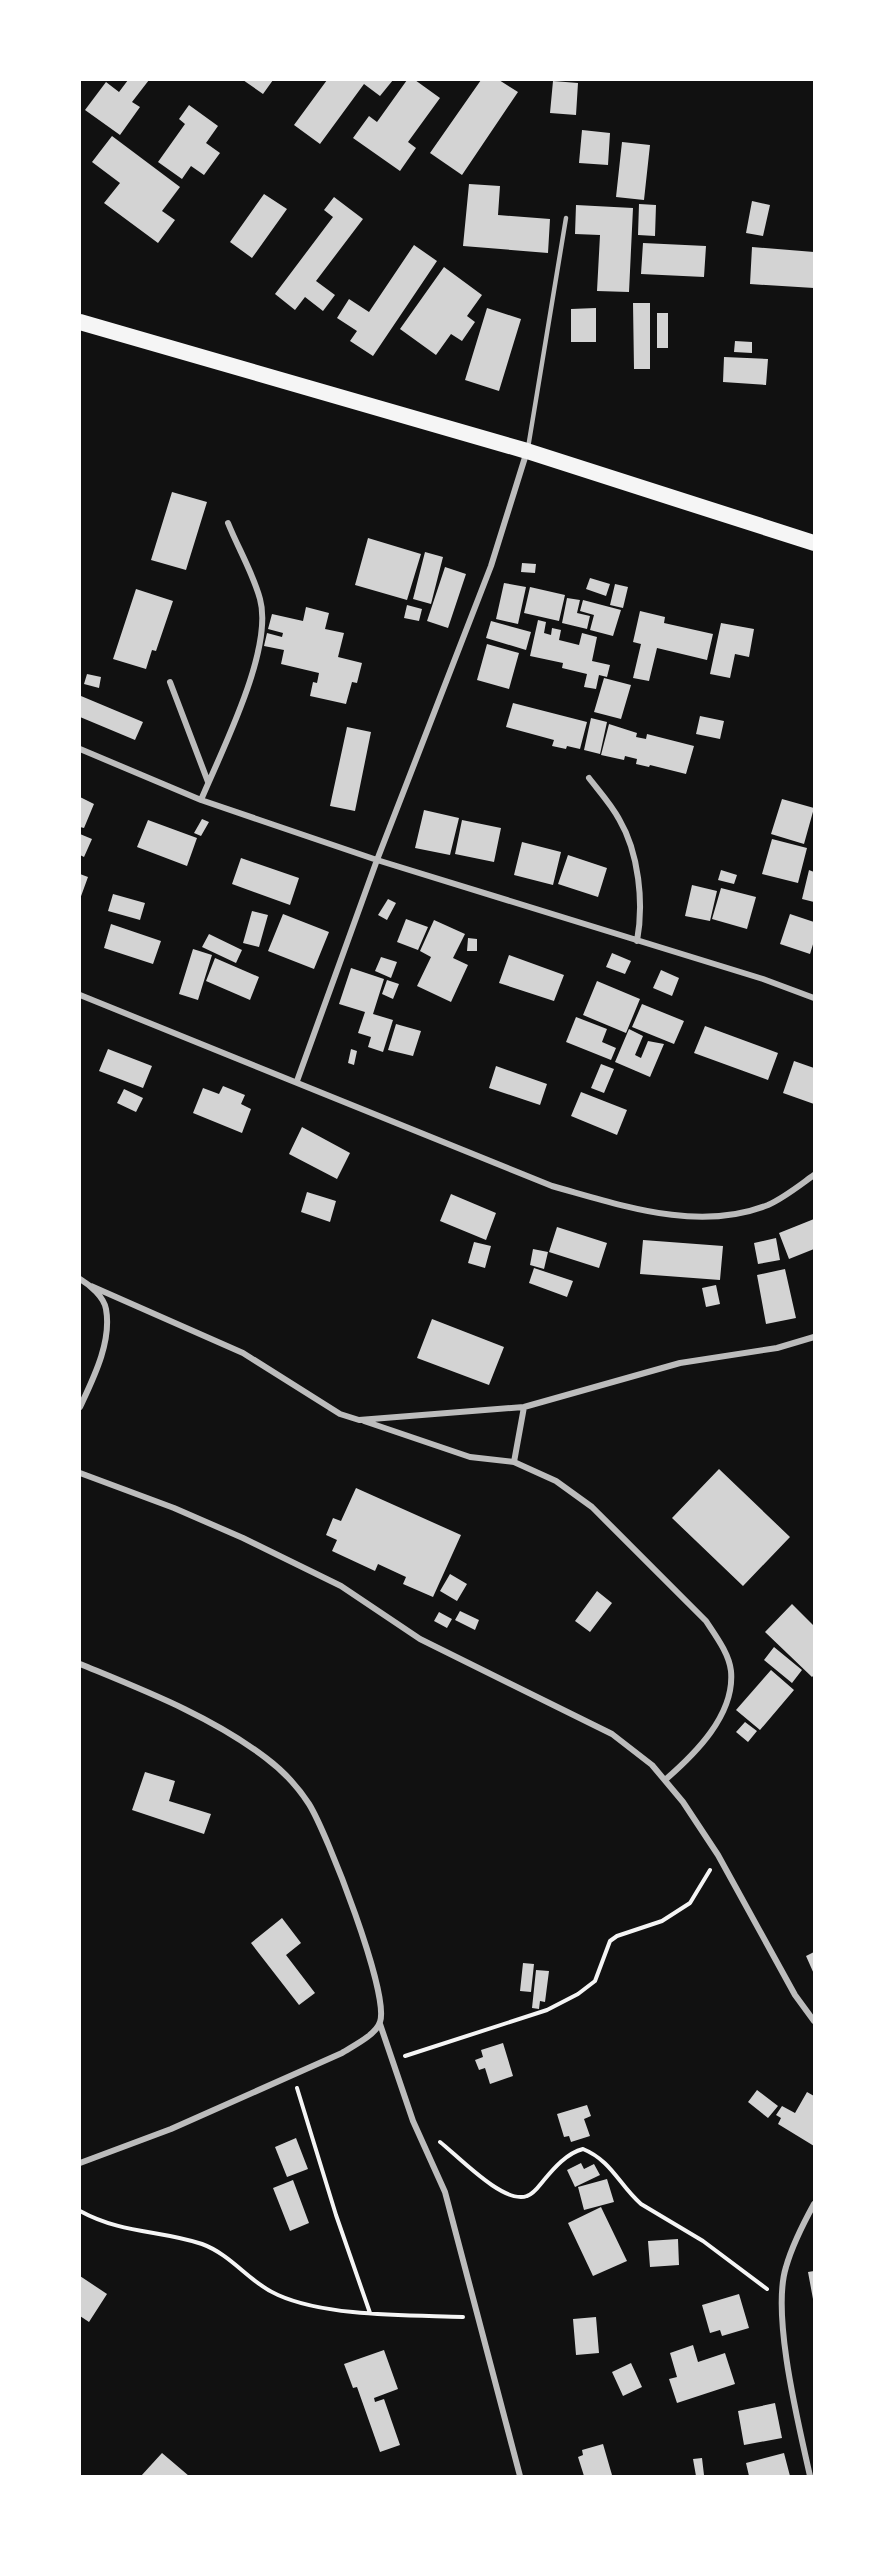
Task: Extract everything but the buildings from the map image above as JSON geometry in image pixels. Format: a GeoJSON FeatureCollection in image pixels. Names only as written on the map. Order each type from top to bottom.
{"type":"FeatureCollection","features":[{"type":"Feature","properties":{"kind":"highway"},"geometry":{"type":"LineString","coordinates":[[80,322],[527,451],[814,543]]}},
{"type":"Feature","properties":{"kind":"street"},"geometry":{"type":"LineString","coordinates":[[297,1082],[377,861],[491,566],[527,451]]}},
{"type":"Feature","properties":{"kind":"street"},"geometry":{"type":"LineString","coordinates":[[201,800],[246,691],[262,624],[260,600],[228,523]]}},
{"type":"Feature","properties":{"kind":"street"},"geometry":{"type":"LineString","coordinates":[[170,682],[208,783]]}},
{"type":"Feature","properties":{"kind":"street"},"geometry":{"type":"LineString","coordinates":[[80,749],[201,800],[377,861],[763,978],[814,998]]}},
{"type":"Feature","properties":{"kind":"street"},"geometry":{"type":"LineString","coordinates":[[589,778],[619,819],[627,835],[641,903],[637,941]]}},
{"type":"Feature","properties":{"kind":"street"},"geometry":{"type":"LineString","coordinates":[[80,995],[552,1186],[626,1207],[692,1218],[734,1216],[770,1204],[814,1175]]}},
{"type":"Feature","properties":{"kind":"street"},"geometry":{"type":"LineString","coordinates":[[80,1279],[243,1353],[340,1414],[470,1457],[514,1462],[556,1481],[591,1507],[694,1609],[720,1641],[731,1670],[730,1691],[724,1708],[705,1740],[691,1757],[665,1780]]}},
{"type":"Feature","properties":{"kind":"street"},"geometry":{"type":"LineString","coordinates":[[80,1407],[95,1375],[106,1333],[106,1308],[92,1286]]}},
{"type":"Feature","properties":{"kind":"street"},"geometry":{"type":"LineString","coordinates":[[359,1420],[524,1407],[680,1363],[777,1348],[814,1337]]}},
{"type":"Feature","properties":{"kind":"street"},"geometry":{"type":"LineString","coordinates":[[514,1462],[524,1407]]}},
{"type":"Feature","properties":{"kind":"street"},"geometry":{"type":"LineString","coordinates":[[80,1473],[174,1508],[243,1538],[340,1586],[420,1639],[612,1734],[652,1765],[683,1802],[718,1855],[795,1995],[814,2021]]}},
{"type":"Feature","properties":{"kind":"street"},"geometry":{"type":"LineString","coordinates":[[80,1664],[212,1723],[266,1758],[293,1783],[310,1806],[347,1893],[378,1983],[382,2005],[380,2024],[413,2121],[445,2192],[520,2476]]}},
{"type":"Feature","properties":{"kind":"street"},"geometry":{"type":"LineString","coordinates":[[80,2163],[171,2129],[293,2076],[342,2053],[365,2038],[380,2024]]}},
{"type":"Feature","properties":{"kind":"street"},"geometry":{"type":"LineString","coordinates":[[810,2476],[789,2371],[781,2300],[785,2268],[814,2204]]}},
{"type":"Feature","properties":{"kind":"lane"},"geometry":{"type":"LineString","coordinates":[[527,451],[566,218]]}},
{"type":"Feature","properties":{"kind":"path"},"geometry":{"type":"LineString","coordinates":[[393,2060],[547,2010],[578,1994],[595,1981],[610,1941],[617,1936],[662,1921],[690,1903],[702,1887],[718,1855]]}},
{"type":"Feature","properties":{"kind":"path"},"geometry":{"type":"LineString","coordinates":[[293,2076],[336,2215],[370,2313]]}},
{"type":"Feature","properties":{"kind":"path"},"geometry":{"type":"LineString","coordinates":[[413,2121],[493,2186],[507,2195],[520,2198],[530,2196],[570,2155],[583,2149],[590,2152],[614,2171],[632,2197],[641,2204],[703,2241],[781,2300]]}},
{"type":"Feature","properties":{"kind":"path"},"geometry":{"type":"LineString","coordinates":[[80,2211],[100,2222],[204,2245],[221,2253],[278,2295],[318,2307],[370,2313],[478,2317]]}}]}
